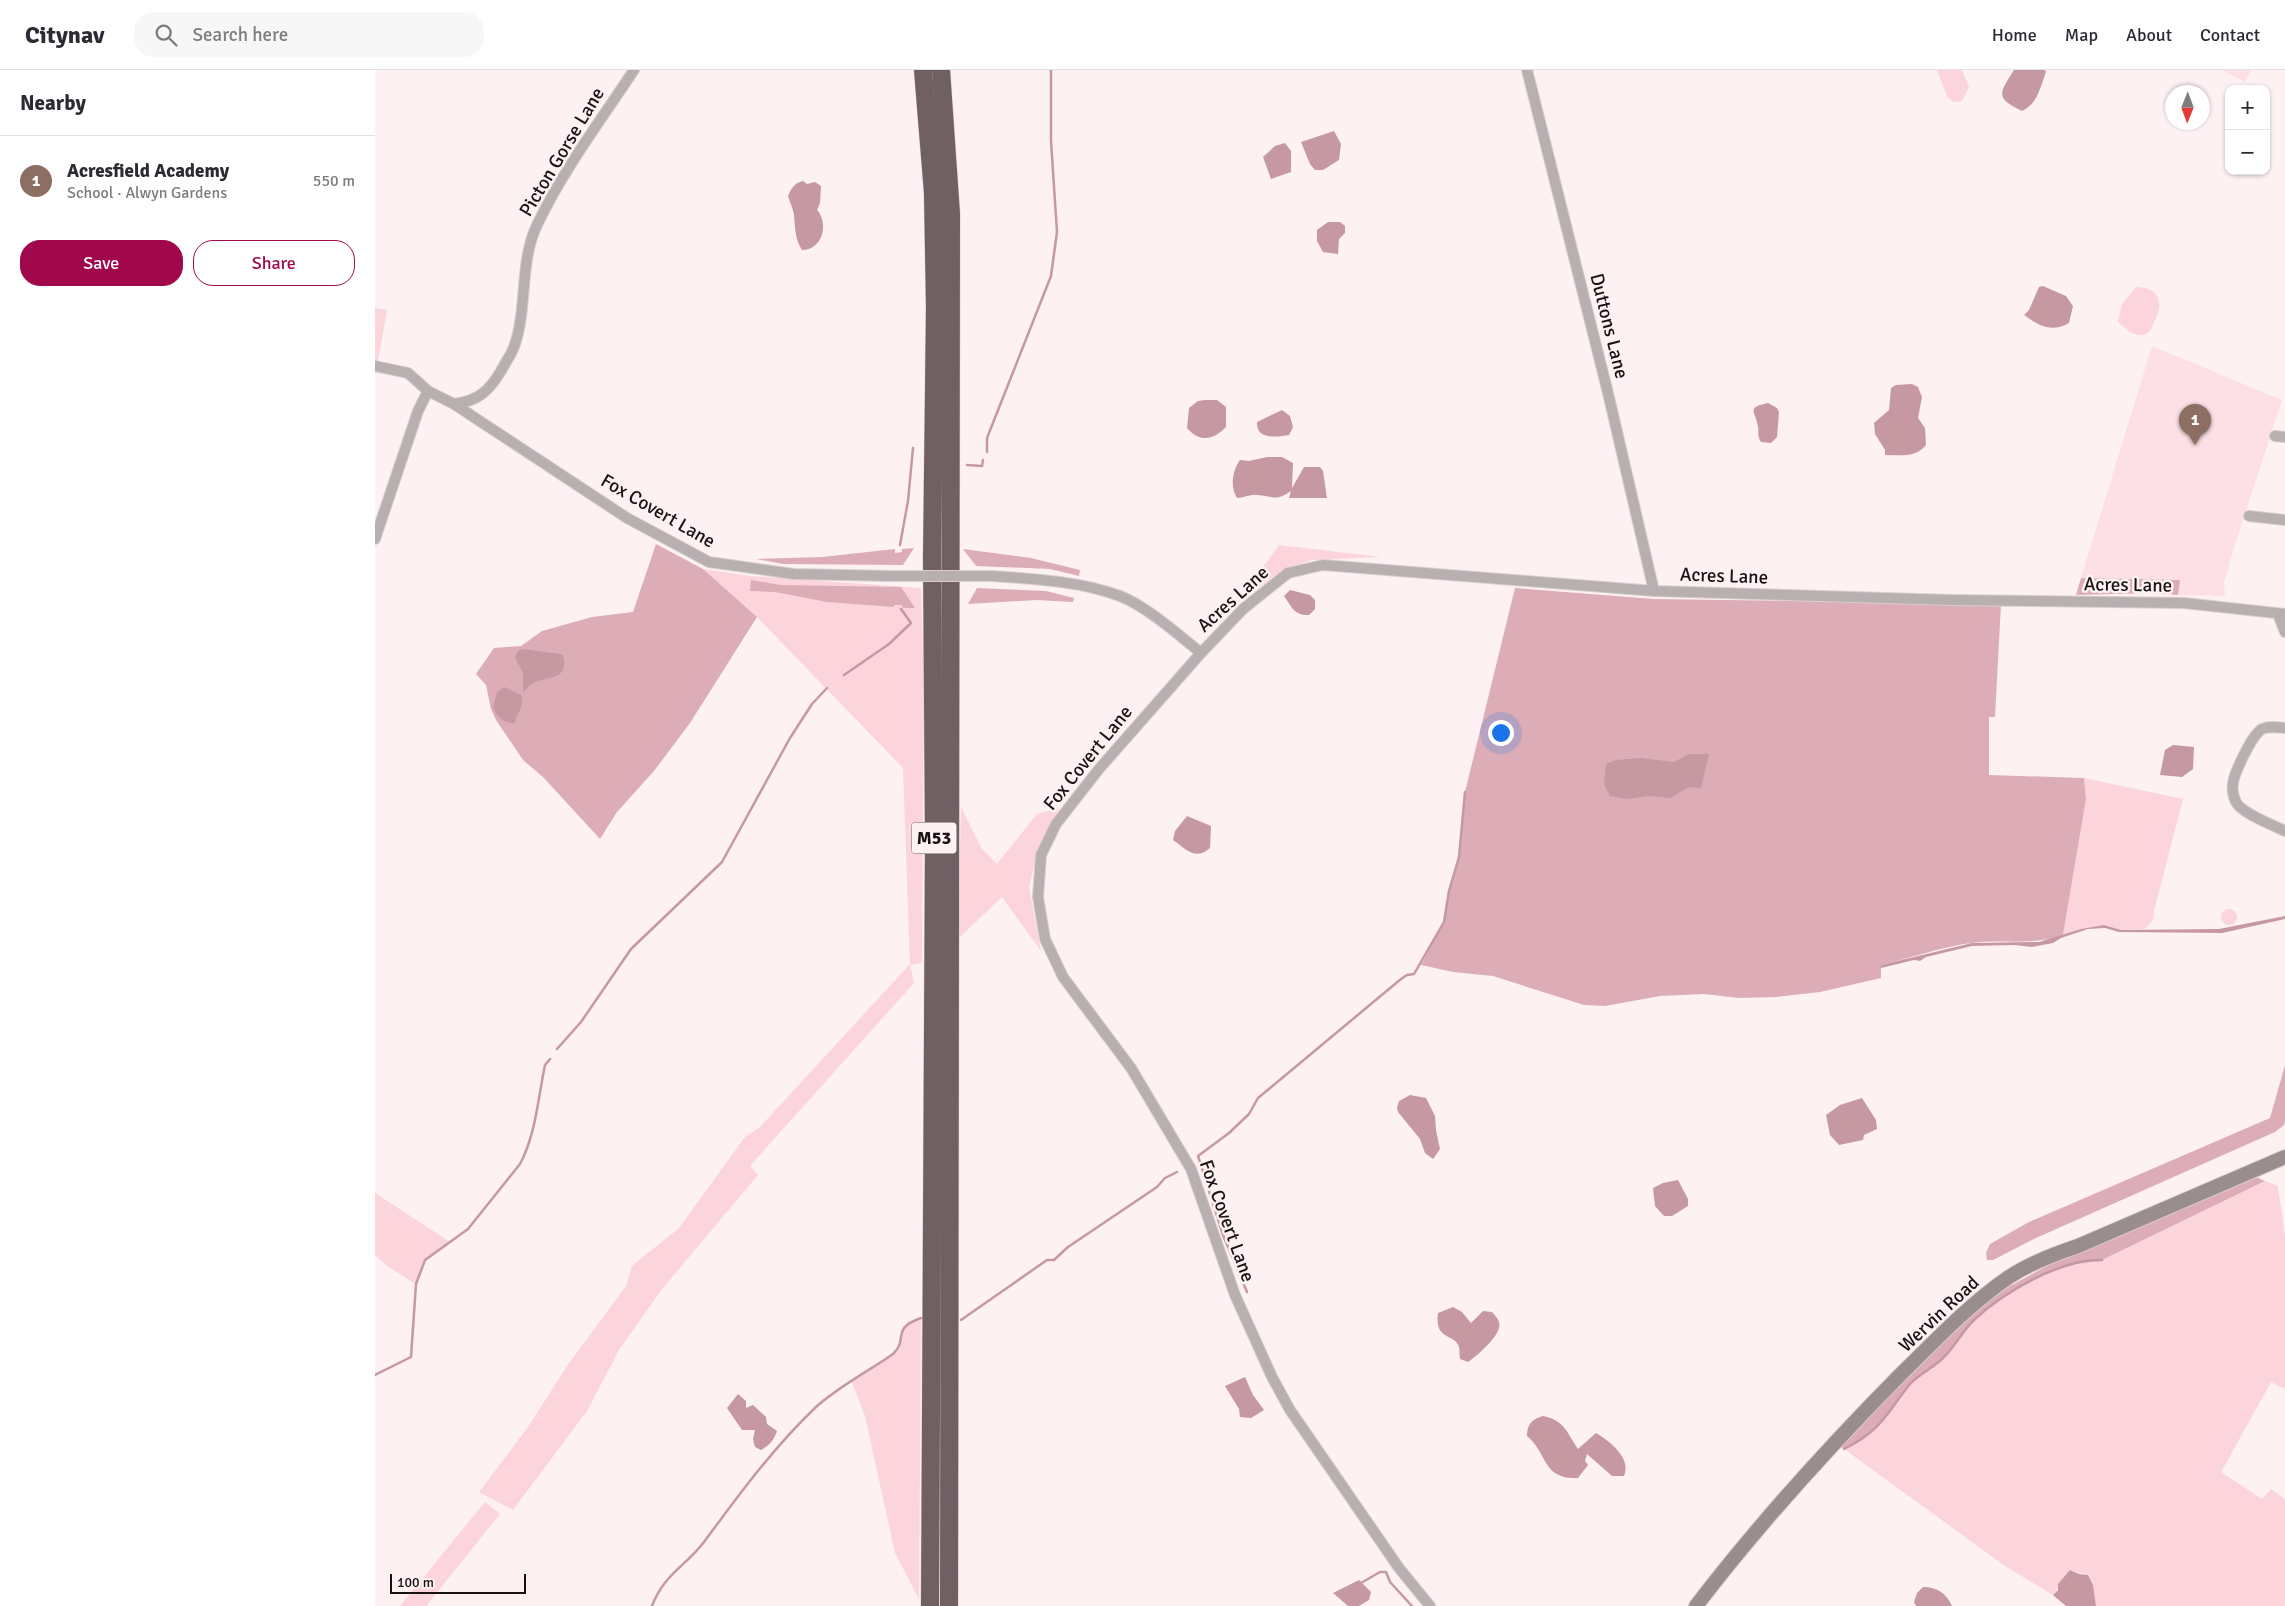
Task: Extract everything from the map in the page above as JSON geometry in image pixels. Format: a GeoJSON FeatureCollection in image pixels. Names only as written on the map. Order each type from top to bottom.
{"type":"FeatureCollection","features":[{"type":"Feature","properties":{"kind":"highway","name":"M53"},"geometry":{"type":"LineString","coordinates":[[923,70],[933,194],[935,316],[932,558],[934,840],[930,1606]]}},
{"type":"Feature","properties":{"kind":"highway","name":"M53"},"geometry":{"type":"LineString","coordinates":[[941,70],[951,214],[949,1606]]}},
{"type":"Feature","properties":{"kind":"street","name":"Picton Gorse Lane"},"geometry":{"type":"LineString","coordinates":[[455,404],[470,402],[483,394],[495,380],[513,349],[521,313],[528,253],[536,227],[552,196],[634,70]]}},
{"type":"Feature","properties":{"kind":"street","name":"Duttons Lane"},"geometry":{"type":"LineString","coordinates":[[1527,70],[1608,393],[1654,591]]}},
{"type":"Feature","properties":{"kind":"street","name":"Fox Covert Lane"},"geometry":{"type":"LineString","coordinates":[[375,366],[408,373],[428,390],[455,404],[627,518],[709,562],[794,574],[992,576],[1054,580],[1121,596],[1165,623],[1201,653],[1099,769],[1056,824],[1041,854],[1039,897],[1045,939],[1063,977],[1131,1068],[1191,1169],[1235,1295],[1272,1378],[1290,1410],[1399,1568],[1430,1606]]}},
{"type":"Feature","properties":{"kind":"street"},"geometry":{"type":"LineString","coordinates":[[375,539],[418,410],[428,390]]}},
{"type":"Feature","properties":{"kind":"street"},"geometry":{"type":"LineString","coordinates":[[2249,516],[2285,520]]}},
{"type":"Feature","properties":{"kind":"street","name":"Acres Lane"},"geometry":{"type":"LineString","coordinates":[[1201,653],[1243,609],[1288,573],[1323,565],[1654,591],[1952,600],[2184,603],[2281,614],[2285,632]]}},
{"type":"Feature","properties":{"kind":"street"},"geometry":{"type":"LineString","coordinates":[[2285,728],[2271,727],[2263,729],[2255,735],[2233,782],[2233,792],[2236,803],[2244,810],[2285,831]]}},
{"type":"Feature","properties":{"kind":"street","name":"Wervin Road"},"geometry":{"type":"LineString","coordinates":[[1696,1606],[1728,1564],[1835,1441],[1937,1338],[1973,1305],[2009,1276],[2044,1258],[2087,1243],[2285,1157]]}},
{"type":"Feature","properties":{"kind":"shaded area"},"geometry":{"type":"Polygon","coordinates":[[[1937,70],[1962,70],[1969,87],[1962,101],[1953,102],[1947,96],[1937,70]]]}},
{"type":"Feature","properties":{"kind":"shaded area"},"geometry":{"type":"Polygon","coordinates":[[[2014,70],[2045,70],[2046,72],[2035,100],[2022,111],[2007,102],[2002,95],[2005,85],[2014,70]]]}},
{"type":"Feature","properties":{"kind":"shaded area"},"geometry":{"type":"Polygon","coordinates":[[[2222,70],[2251,70],[2245,82],[2222,70]]]}},
{"type":"Feature","properties":{"kind":"shaded area"},"geometry":{"type":"Polygon","coordinates":[[[1334,131],[1341,144],[1339,160],[1323,170],[1315,170],[1310,164],[1301,142],[1334,131]]]}},
{"type":"Feature","properties":{"kind":"shaded area"},"geometry":{"type":"Polygon","coordinates":[[[1285,143],[1291,151],[1291,172],[1271,179],[1263,157],[1275,146],[1285,143]]]}},
{"type":"Feature","properties":{"kind":"shaded area"},"geometry":{"type":"Polygon","coordinates":[[[803,181],[807,184],[815,182],[821,186],[820,203],[817,210],[821,215],[823,228],[822,235],[815,246],[802,250],[797,238],[794,213],[788,196],[795,185],[803,181]]]}},
{"type":"Feature","properties":{"kind":"shaded area"},"geometry":{"type":"Polygon","coordinates":[[[1328,222],[1340,222],[1345,226],[1345,233],[1339,239],[1338,254],[1323,252],[1317,241],[1317,230],[1328,222]]]}},
{"type":"Feature","properties":{"kind":"shaded area"},"geometry":{"type":"Polygon","coordinates":[[[2043,286],[2066,296],[2073,306],[2069,323],[2056,328],[2045,327],[2024,315],[2029,310],[2039,287],[2043,286]]]}},
{"type":"Feature","properties":{"kind":"shaded area"},"geometry":{"type":"Polygon","coordinates":[[[2136,287],[2155,293],[2159,302],[2157,315],[2149,332],[2141,335],[2127,330],[2118,321],[2122,304],[2136,287]]]}},
{"type":"Feature","properties":{"kind":"shaded area"},"geometry":{"type":"Polygon","coordinates":[[[375,308],[387,310],[378,361],[375,361],[375,308]]]}},
{"type":"Feature","properties":{"kind":"shaded area"},"geometry":{"type":"Polygon","coordinates":[[[2152,346],[2282,400],[2233,551],[2224,583],[2225,596],[2178,595],[2180,580],[2081,578],[2152,346]]]}},
{"type":"Feature","properties":{"kind":"shaded area"},"geometry":{"type":"Polygon","coordinates":[[[1912,384],[1918,387],[1922,397],[1918,418],[1925,428],[1926,445],[1913,454],[1885,455],[1885,450],[1875,434],[1874,423],[1889,410],[1891,388],[1896,385],[1912,384]]]}},
{"type":"Feature","properties":{"kind":"shaded area"},"geometry":{"type":"Polygon","coordinates":[[[1217,400],[1226,407],[1226,427],[1216,435],[1202,438],[1187,428],[1189,408],[1198,401],[1217,400]]]}},
{"type":"Feature","properties":{"kind":"shaded area"},"geometry":{"type":"Polygon","coordinates":[[[1768,403],[1777,408],[1779,412],[1777,437],[1771,443],[1761,442],[1754,410],[1757,406],[1768,403]]]}},
{"type":"Feature","properties":{"kind":"shaded area"},"geometry":{"type":"Polygon","coordinates":[[[1282,410],[1290,416],[1293,427],[1289,435],[1263,435],[1258,428],[1257,422],[1282,410]]]}},
{"type":"Feature","properties":{"kind":"shaded area"},"geometry":{"type":"Polygon","coordinates":[[[1267,457],[1282,457],[1293,463],[1292,488],[1304,467],[1320,467],[1323,471],[1327,498],[1289,498],[1291,491],[1274,498],[1255,495],[1237,498],[1233,489],[1233,479],[1235,469],[1240,460],[1249,461],[1267,457]]]}},
{"type":"Feature","properties":{"kind":"shaded area"},"geometry":{"type":"Polygon","coordinates":[[[656,544],[703,569],[757,617],[690,723],[654,771],[617,812],[600,839],[543,777],[523,760],[496,720],[491,709],[486,685],[476,674],[494,648],[521,646],[542,631],[592,617],[633,612],[656,544]]]}},
{"type":"Feature","properties":{"kind":"shaded area"},"geometry":{"type":"Polygon","coordinates":[[[1279,545],[1381,557],[1311,560],[1281,571],[1237,603],[1279,545]]]}},
{"type":"Feature","properties":{"kind":"shaded area"},"geometry":{"type":"Polygon","coordinates":[[[914,548],[903,565],[783,564],[756,559],[822,557],[895,549],[895,553],[902,552],[902,549],[914,548]]]}},
{"type":"Feature","properties":{"kind":"shaded area"},"geometry":{"type":"Polygon","coordinates":[[[963,549],[1031,558],[1080,570],[1079,576],[1050,569],[976,566],[963,549]]]}},
{"type":"Feature","properties":{"kind":"shaded area"},"geometry":{"type":"Polygon","coordinates":[[[703,569],[750,576],[921,588],[924,682],[922,963],[910,965],[914,983],[750,1166],[758,1175],[662,1289],[619,1350],[587,1411],[513,1510],[479,1492],[528,1427],[567,1366],[626,1286],[632,1266],[679,1228],[745,1137],[760,1127],[910,964],[903,768],[757,617],[703,569]]]}},
{"type":"Feature","properties":{"kind":"shaded area"},"geometry":{"type":"Polygon","coordinates":[[[2081,578],[2180,580],[2178,595],[2154,593],[2076,595],[2081,578]]]}},
{"type":"Feature","properties":{"kind":"shaded area"},"geometry":{"type":"Polygon","coordinates":[[[751,580],[781,585],[901,587],[915,608],[903,608],[902,605],[894,605],[894,607],[827,602],[775,592],[750,591],[751,580]]]}},
{"type":"Feature","properties":{"kind":"shaded area"},"geometry":{"type":"Polygon","coordinates":[[[977,588],[1046,591],[1074,598],[1073,602],[1037,600],[968,604],[977,588]]]}},
{"type":"Feature","properties":{"kind":"shaded area"},"geometry":{"type":"Polygon","coordinates":[[[1515,588],[1654,599],[2001,604],[1995,717],[1989,717],[1989,775],[2084,778],[2086,799],[2063,935],[2040,940],[1983,942],[1949,947],[1881,965],[1881,978],[1820,992],[1776,997],[1739,998],[1704,994],[1660,996],[1605,1006],[1584,1005],[1493,976],[1453,972],[1421,965],[1444,922],[1449,891],[1459,857],[1465,792],[1515,588]]]}},
{"type":"Feature","properties":{"kind":"shaded area"},"geometry":{"type":"Polygon","coordinates":[[[1290,590],[1310,595],[1315,600],[1315,609],[1309,615],[1299,614],[1291,607],[1284,596],[1290,590]]]}},
{"type":"Feature","properties":{"kind":"shaded area"},"geometry":{"type":"Polygon","coordinates":[[[522,649],[563,655],[563,670],[560,674],[532,684],[523,692],[523,673],[515,658],[518,651],[522,649]]]}},
{"type":"Feature","properties":{"kind":"shaded area"},"geometry":{"type":"Polygon","coordinates":[[[504,687],[521,695],[521,706],[515,723],[501,719],[493,707],[497,692],[504,687]]]}},
{"type":"Feature","properties":{"kind":"shaded area"},"geometry":{"type":"Polygon","coordinates":[[[2173,745],[2194,747],[2193,769],[2182,777],[2160,775],[2165,750],[2173,745]]]}},
{"type":"Feature","properties":{"kind":"shaded area"},"geometry":{"type":"Polygon","coordinates":[[[1689,754],[1709,754],[1701,788],[1689,787],[1670,798],[1649,796],[1626,799],[1610,796],[1604,784],[1606,764],[1616,760],[1641,758],[1674,762],[1689,754]]]}},
{"type":"Feature","properties":{"kind":"shaded area"},"geometry":{"type":"Polygon","coordinates":[[[2084,778],[2183,799],[2153,920],[2145,929],[2121,930],[2104,925],[2081,929],[2063,935],[2086,799],[2084,778]]]}},
{"type":"Feature","properties":{"kind":"shaded area"},"geometry":{"type":"Polygon","coordinates":[[[961,807],[982,849],[997,864],[1037,814],[1059,808],[1039,847],[1029,887],[1041,951],[1002,897],[958,939],[961,807]]]}},
{"type":"Feature","properties":{"kind":"shaded area"},"geometry":{"type":"Polygon","coordinates":[[[1187,816],[1211,826],[1210,848],[1205,852],[1195,854],[1173,840],[1175,831],[1187,816]]]}},
{"type":"Feature","properties":{"kind":"shaded area"},"geometry":{"type":"Polygon","coordinates":[[[2226,909],[2232,909],[2237,914],[2235,923],[2226,925],[2221,920],[2221,914],[2226,909]]]}},
{"type":"Feature","properties":{"kind":"shaded area"},"geometry":{"type":"Polygon","coordinates":[[[2285,916],[2285,919],[2222,933],[2119,932],[2105,928],[2088,929],[2061,938],[2053,943],[2032,947],[2014,945],[1972,946],[1926,957],[1920,961],[1914,960],[1881,968],[1881,965],[1972,943],[2039,942],[2081,929],[2104,925],[2121,930],[2219,929],[2285,916]]]}},
{"type":"Feature","properties":{"kind":"shaded area"},"geometry":{"type":"Polygon","coordinates":[[[2285,1065],[2285,1121],[2284,1125],[2275,1132],[2036,1238],[1993,1260],[1987,1260],[1986,1253],[1990,1244],[2029,1222],[2270,1118],[2285,1065]]]}},
{"type":"Feature","properties":{"kind":"shaded area"},"geometry":{"type":"Polygon","coordinates":[[[1410,1095],[1426,1098],[1435,1116],[1440,1149],[1433,1159],[1425,1153],[1420,1139],[1398,1112],[1399,1101],[1410,1095]]]}},
{"type":"Feature","properties":{"kind":"shaded area"},"geometry":{"type":"Polygon","coordinates":[[[1862,1098],[1876,1120],[1877,1129],[1864,1135],[1863,1140],[1839,1145],[1830,1135],[1826,1115],[1840,1105],[1862,1098]]]}},
{"type":"Feature","properties":{"kind":"shaded area"},"geometry":{"type":"Polygon","coordinates":[[[2256,1177],[2265,1181],[2102,1260],[2069,1265],[2051,1271],[2017,1288],[1986,1309],[1974,1320],[1943,1358],[1910,1384],[1882,1421],[1867,1435],[1844,1449],[1837,1444],[1970,1308],[2074,1251],[2256,1177]]]}},
{"type":"Feature","properties":{"kind":"shaded area"},"geometry":{"type":"Polygon","coordinates":[[[1678,1180],[1688,1199],[1688,1206],[1672,1216],[1664,1216],[1655,1206],[1653,1188],[1663,1183],[1678,1180]]]}},
{"type":"Feature","properties":{"kind":"shaded area"},"geometry":{"type":"Polygon","coordinates":[[[2265,1181],[2278,1186],[2285,1236],[2285,1389],[2271,1382],[2221,1472],[2262,1499],[2271,1489],[2285,1499],[2285,1606],[2096,1606],[2093,1585],[2088,1575],[2070,1570],[2053,1595],[2005,1566],[1844,1449],[1875,1428],[1910,1384],[1943,1358],[1974,1320],[2017,1288],[2051,1271],[2069,1265],[2102,1260],[2265,1181]]]}},
{"type":"Feature","properties":{"kind":"shaded area"},"geometry":{"type":"Polygon","coordinates":[[[375,1193],[450,1242],[425,1260],[416,1284],[387,1266],[375,1255],[375,1193]]]}},
{"type":"Feature","properties":{"kind":"shaded area"},"geometry":{"type":"Polygon","coordinates":[[[1453,1307],[1462,1312],[1471,1323],[1483,1311],[1492,1312],[1499,1322],[1499,1327],[1493,1338],[1483,1350],[1468,1362],[1460,1359],[1457,1343],[1445,1335],[1439,1328],[1438,1313],[1453,1307]]]}},
{"type":"Feature","properties":{"kind":"shaded area"},"geometry":{"type":"Polygon","coordinates":[[[921,1318],[919,1599],[895,1553],[865,1416],[852,1382],[893,1354],[899,1348],[902,1328],[908,1322],[921,1318]]]}},
{"type":"Feature","properties":{"kind":"shaded area"},"geometry":{"type":"Polygon","coordinates":[[[1245,1377],[1253,1395],[1264,1410],[1251,1418],[1240,1417],[1239,1409],[1225,1386],[1245,1377]]]}},
{"type":"Feature","properties":{"kind":"shaded area"},"geometry":{"type":"Polygon","coordinates":[[[738,1394],[746,1401],[746,1408],[753,1405],[766,1417],[767,1424],[777,1431],[771,1442],[761,1450],[755,1447],[753,1439],[755,1430],[742,1430],[727,1408],[738,1394]]]}},
{"type":"Feature","properties":{"kind":"shaded area"},"geometry":{"type":"Polygon","coordinates":[[[1543,1416],[1561,1424],[1578,1449],[1596,1433],[1607,1441],[1618,1451],[1625,1463],[1626,1470],[1624,1476],[1612,1476],[1587,1454],[1585,1461],[1588,1465],[1578,1478],[1558,1475],[1547,1464],[1534,1443],[1527,1436],[1531,1423],[1543,1416]]]}},
{"type":"Feature","properties":{"kind":"shaded area"},"geometry":{"type":"Polygon","coordinates":[[[485,1502],[500,1514],[426,1606],[400,1606],[485,1502]]]}},
{"type":"Feature","properties":{"kind":"shaded area"},"geometry":{"type":"Polygon","coordinates":[[[2070,1570],[2088,1575],[2093,1585],[2096,1606],[2066,1606],[2053,1595],[2058,1590],[2058,1584],[2070,1570]]]}},
{"type":"Feature","properties":{"kind":"shaded area"},"geometry":{"type":"Polygon","coordinates":[[[1359,1580],[1371,1592],[1369,1600],[1359,1606],[1348,1606],[1333,1593],[1359,1580]]]}},
{"type":"Feature","properties":{"kind":"shaded area"},"geometry":{"type":"Polygon","coordinates":[[[1923,1587],[1933,1588],[1941,1592],[1952,1606],[1916,1606],[1914,1602],[1917,1593],[1923,1587]]]}},
{"type":"Feature","properties":{"kind":"waterway"},"geometry":{"type":"LineString","coordinates":[[987,452],[987,438],[1051,276],[1057,232],[1051,141],[1051,70]]}},
{"type":"Feature","properties":{"kind":"waterway"},"geometry":{"type":"LineString","coordinates":[[900,545],[908,501],[913,448]]}},
{"type":"Feature","properties":{"kind":"waterway"},"geometry":{"type":"LineString","coordinates":[[967,465],[982,466],[983,460]]}},
{"type":"Feature","properties":{"kind":"waterway"},"geometry":{"type":"LineString","coordinates":[[844,675],[889,644],[911,623],[901,609]]}},
{"type":"Feature","properties":{"kind":"waterway"},"geometry":{"type":"LineString","coordinates":[[557,1049],[581,1022],[631,949],[722,862],[790,738],[812,704],[827,688]]}},
{"type":"Feature","properties":{"kind":"waterway"},"geometry":{"type":"LineString","coordinates":[[1247,1292],[1223,1235],[1198,1156],[1229,1133],[1249,1114],[1258,1098],[1401,979],[1407,975],[1414,974],[1444,922],[1449,891],[1459,857],[1465,792]]}},
{"type":"Feature","properties":{"kind":"waterway"},"geometry":{"type":"LineString","coordinates":[[375,1375],[411,1357],[416,1284],[425,1260],[468,1229],[520,1164],[530,1141],[545,1065],[550,1059]]}},
{"type":"Feature","properties":{"kind":"waterway"},"geometry":{"type":"LineString","coordinates":[[961,1320],[1047,1260],[1054,1260],[1068,1247],[1157,1187],[1165,1178],[1177,1172]]}},
{"type":"Feature","properties":{"kind":"waterway"},"geometry":{"type":"LineString","coordinates":[[1844,1449],[1875,1428],[1910,1384],[1943,1358],[1970,1324],[1986,1309],[2017,1288],[2051,1271],[2086,1261],[2102,1260]]}},
{"type":"Feature","properties":{"kind":"waterway"},"geometry":{"type":"LineString","coordinates":[[652,1606],[669,1578],[704,1542],[785,1439],[815,1408],[893,1354],[898,1349],[901,1334],[906,1326],[921,1318]]}},
{"type":"Feature","properties":{"kind":"waterway"},"geometry":{"type":"LineString","coordinates":[[1361,1583],[1380,1572],[1386,1572],[1390,1582],[1412,1606]]}},
{"type":"Feature","properties":{"kind":"place","name":"Acresfield Academy"},"geometry":{"type":"Point","coordinates":[2195,445]}}]}
